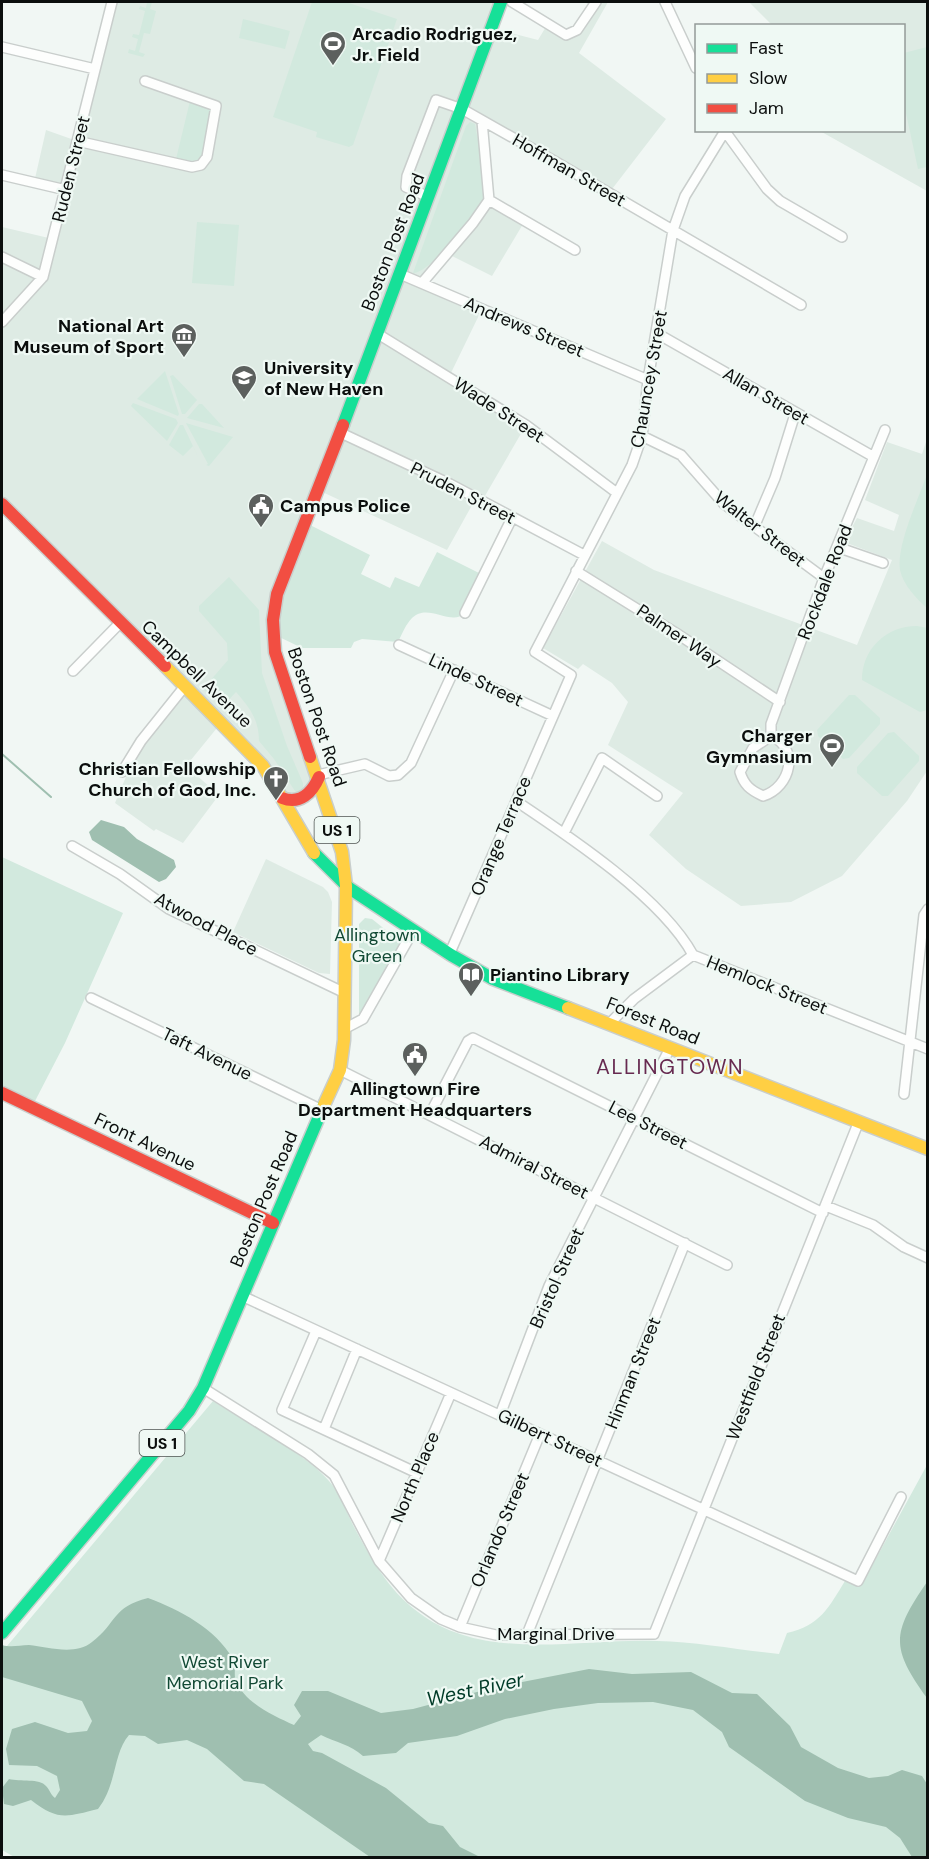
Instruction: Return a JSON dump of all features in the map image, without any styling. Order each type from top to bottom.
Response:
[{"type":"main road","name":"Boston Post Road","points":[[2,1633],[189,1410],[203,1388],[340,1070],[344,1029],[346,886],[342,852],[318,776],[280,671],[275,652],[273,620],[282,577],[378,334],[501,2]]},
{"type":"main road","name":"Campbell Avenue","points":[[2,504],[259,760],[308,845],[320,862],[346,886]]},
{"type":"main road","points":[[282,798],[292,801],[304,797],[314,788],[318,776]]},
{"type":"main road","name":"Forest Road","points":[[346,886],[448,955],[493,979],[927,1149]]},
{"type":"main road","name":"Front Avenue","points":[[2,1093],[273,1223]]},
{"type":"street","name":"Ruden Street","points":[[2,322],[43,277],[112,2]]},
{"type":"street","points":[[512,2],[566,35],[577,30],[596,2]]},
{"type":"street","points":[[665,2],[695,67]]},
{"type":"street","points":[[2,47],[96,69]]},
{"type":"street","points":[[77,141],[192,167],[201,165],[207,157],[216,106],[145,81]]},
{"type":"street","name":"Hoffman Street","points":[[429,197],[406,187],[419,142],[435,100],[462,110],[482,121],[801,306]]},
{"type":"street","points":[[422,283],[467,231],[489,200],[482,121]]},
{"type":"street","name":"Chauncey Street","points":[[553,716],[571,675],[535,652],[632,465],[642,436],[648,380],[658,334],[673,230],[685,196],[723,132]]},
{"type":"street","points":[[725,132],[767,189],[780,201],[842,237]]},
{"type":"street","points":[[2,175],[66,190]]},
{"type":"street","points":[[489,200],[575,250]]},
{"type":"street","points":[[2,256],[43,277]]},
{"type":"street","name":"Andrews Street","points":[[400,274],[648,380]]},
{"type":"street","name":"Wade Street","points":[[378,334],[525,424],[617,493]]},
{"type":"street","name":"Allan Street","points":[[658,334],[874,457]]},
{"type":"street","points":[[755,525],[775,478],[795,414]]},
{"type":"street","name":"Rockdale Road","points":[[771,736],[771,724],[824,578],[885,430]]},
{"type":"street","name":"Pruden Street","points":[[340,433],[450,484],[584,555]]},
{"type":"street","name":"Walter Street","points":[[642,436],[681,454],[724,504],[824,578]]},
{"type":"street","points":[[465,613],[512,518]]},
{"type":"street","points":[[837,547],[883,563]]},
{"type":"street","name":"Palmer Way","points":[[576,571],[652,617],[780,702]]},
{"type":"street","points":[[73,671],[120,623]]},
{"type":"street","name":"Linde Street","points":[[399,645],[553,716]]},
{"type":"street","points":[[318,776],[359,765],[370,765],[389,776],[402,773],[411,763],[454,669]]},
{"type":"street","points":[[122,772],[141,741],[185,686]]},
{"type":"street","name":"Orange Terrace","points":[[448,955],[553,716]]},
{"type":"street","points":[[771,736],[785,746],[790,761],[782,782],[771,794],[763,796],[750,790],[743,782],[740,772],[753,748],[771,736]]},
{"type":"street","points":[[564,833],[602,758],[657,796]]},
{"type":"street","name":"Hemlock Street","points":[[516,801],[564,833],[660,910],[683,937],[693,955],[911,1045],[927,1049]]},
{"type":"street","name":"Atwood Place","points":[[72,846],[120,874],[169,909],[345,993]]},
{"type":"street","points":[[904,1094],[924,960],[924,915],[927,909]]},
{"type":"street","points":[[344,1029],[363,1019],[413,931]]},
{"type":"street","points":[[609,1023],[634,999],[693,955]]},
{"type":"street","name":"Taft Avenue","points":[[91,998],[322,1110]]},
{"type":"street","name":"Lee Street","points":[[430,1114],[468,1041],[472,1038],[824,1210],[873,1225],[909,1250],[927,1258]]},
{"type":"street","name":"Bristol Street","points":[[500,1415],[549,1286],[670,1048]]},
{"type":"street","name":"Admiral Street","points":[[340,1070],[727,1265]]},
{"type":"street","name":"Westfield Street","points":[[654,1634],[790,1288],[859,1121]]},
{"type":"street","name":"Hinman Street","points":[[526,1637],[685,1243]]},
{"type":"street","name":"Gilbert Street","points":[[242,1296],[858,1581],[902,1497]]},
{"type":"street","points":[[316,1331],[282,1410],[417,1473]]},
{"type":"street","points":[[324,1429],[357,1349]]},
{"type":"street","name":"Marginal Drive","points":[[203,1388],[308,1454],[328,1470],[341,1487],[380,1561],[411,1598],[427,1611],[460,1627],[496,1635],[526,1637],[654,1634]]},
{"type":"street","name":"North Place","points":[[380,1561],[451,1393]]},
{"type":"street","name":"Orlando Street","points":[[460,1627],[540,1434]]},
{"type":"shaded area","name":"University of New Haven","points":[[112,2],[501,2],[491,28],[538,40],[547,25],[566,35],[592,6],[584,2],[608,2],[579,53],[666,119],[609,193],[483,122],[489,200],[526,219],[492,276],[448,254],[423,283],[482,309],[449,377],[526,425],[482,501],[476,498],[447,550],[318,490],[273,634],[319,777],[292,801],[221,723],[186,766],[219,795],[183,843],[156,829],[154,831],[115,803],[141,741],[185,686],[2,504],[2,227],[53,239],[66,191],[34,183],[46,130],[77,141]]},
{"type":"shaded area","points":[[749,2],[927,2],[927,191],[822,132],[905,132],[905,24],[771,24]]},
{"type":"shaded area","points":[[927,439],[927,771],[907,801],[842,876],[791,902],[741,906],[686,869],[649,835],[683,793],[608,745],[628,702],[612,683],[583,664],[578,669],[543,648],[602,541],[654,570],[857,645],[892,560],[844,542],[857,518],[894,531],[899,515],[865,500],[887,442],[922,454]]},
{"type":"shaded area","points":[[101,820],[124,827],[137,839],[174,860],[176,867],[166,879],[159,882],[92,840],[89,832]]},
{"type":"shaded area","points":[[266,859],[323,887],[328,892],[332,902],[330,974],[319,973],[233,932]]},
{"type":"shaded area","points":[[927,1582],[927,1698],[906,1666],[900,1640],[907,1614]]},
{"type":"shaded area","points":[[148,1598],[184,1614],[207,1629],[233,1659],[236,1681],[246,1696],[261,1708],[294,1725],[301,1716],[294,1705],[302,1691],[328,1691],[381,1713],[413,1709],[492,1688],[589,1669],[632,1674],[691,1672],[732,1693],[757,1694],[790,1726],[801,1747],[838,1768],[869,1778],[888,1776],[902,1770],[922,1776],[927,1784],[927,1857],[912,1857],[900,1838],[886,1827],[848,1818],[805,1801],[729,1747],[722,1732],[693,1710],[653,1702],[598,1703],[554,1709],[505,1719],[457,1736],[408,1743],[396,1753],[363,1756],[348,1746],[321,1735],[308,1744],[313,1751],[322,1753],[386,1788],[429,1823],[443,1826],[460,1847],[480,1857],[370,1857],[264,1784],[244,1781],[207,1749],[187,1740],[158,1744],[145,1736],[129,1735],[120,1751],[109,1790],[98,1809],[63,1815],[48,1811],[31,1800],[13,1806],[4,1804],[2,1788],[9,1779],[35,1781],[43,1784],[55,1798],[60,1790],[57,1776],[37,1766],[9,1765],[6,1749],[12,1729],[35,1722],[68,1733],[87,1731],[92,1721],[82,1701],[2,1677],[2,1645],[29,1645],[61,1650],[78,1649],[100,1635],[121,1611]]},
{"type":"green space","points":[[147,2],[152,2],[150,9],[156,11],[150,34],[144,33],[139,52],[145,54],[143,57],[128,53],[129,49],[135,51],[138,39],[132,37],[133,34],[139,35],[145,11],[139,9],[140,6],[146,8]]},
{"type":"green space","name":"Arcadio Rodriguez, Jr. Field","points":[[312,2],[346,2],[397,19],[353,145],[349,147],[316,137],[317,132],[273,117]]},
{"type":"green space","points":[[243,19],[290,31],[285,49],[239,38]]},
{"type":"green space","points":[[927,47],[927,167],[918,169],[905,109],[905,53]]},
{"type":"green space","points":[[190,101],[213,108],[204,151],[198,162],[193,164],[176,159]]},
{"type":"green space","points":[[470,122],[475,124],[482,161],[485,179],[484,197],[453,242],[430,264],[413,273],[466,126]]},
{"type":"green space","points":[[197,222],[239,225],[234,286],[192,283]]},
{"type":"green space","points":[[165,371],[179,414],[178,416],[137,399]]},
{"type":"green space","points":[[173,375],[197,400],[185,414],[182,414],[170,376]]},
{"type":"green space","points":[[133,403],[176,419],[178,423],[167,441],[131,406]]},
{"type":"green space","points":[[199,404],[202,404],[224,428],[187,418]]},
{"type":"green space","points":[[186,423],[233,437],[209,466],[206,465],[208,464]]},
{"type":"green space","points":[[180,425],[183,425],[193,446],[183,456],[169,445]]},
{"type":"green space","points":[[927,474],[927,608],[904,581],[900,570],[900,560],[909,522]]},
{"type":"green space","points":[[304,522],[370,555],[361,574],[390,588],[395,577],[419,587],[437,552],[483,575],[465,613],[459,617],[446,617],[425,612],[418,614],[408,623],[398,642],[362,639],[354,642],[351,648],[302,648],[273,634],[273,620]]},
{"type":"green space","points":[[229,577],[259,610],[262,673],[287,746],[303,783],[303,791],[297,794],[259,741],[253,715],[246,703],[236,692],[223,706],[203,689],[228,660],[227,643],[199,611],[199,606]]},
{"type":"green space","points":[[917,626],[928,628],[927,710],[920,712],[862,680],[866,658],[878,641],[895,630]]},
{"type":"green space","points":[[849,695],[855,695],[880,718],[880,724],[849,758],[843,759],[818,736],[817,730]]},
{"type":"green space","points":[[894,732],[919,756],[919,761],[888,796],[882,796],[857,773],[857,767],[888,733]]},
{"type":"green space","points":[[2,857],[123,913],[65,1043],[34,1103],[2,1087]]},
{"type":"green space","name":"Allingtown Green","points":[[365,918],[372,919],[402,943],[391,958],[362,1016],[359,1014],[359,924]]},
{"type":"green space","name":"West River Memorial Park","points":[[213,1401],[290,1449],[329,1481],[340,1497],[373,1561],[407,1603],[444,1628],[472,1638],[502,1643],[533,1645],[657,1641],[703,1644],[779,1654],[787,1633],[808,1626],[816,1620],[828,1607],[845,1581],[861,1586],[927,1465],[927,1857],[16,1858],[2,1850],[2,1652]]},
{"type":"waterway","points":[[2,754],[51,797]]},
{"type":"traffic: fast","points":[[343,425],[501,2]]},
{"type":"traffic: fast","points":[[314,853],[349,888],[451,955],[493,979],[568,1008]]},
{"type":"traffic: fast","points":[[2,1633],[189,1411],[203,1388],[324,1105]]},
{"type":"traffic: slow","points":[[165,666],[263,766],[314,853]]},
{"type":"traffic: slow","points":[[310,757],[342,852],[346,886],[344,1040],[340,1070],[324,1105]]},
{"type":"traffic: slow","points":[[568,1008],[928,1149]]},
{"type":"traffic: jam","points":[[310,757],[275,652],[273,620],[277,594],[343,425]]},
{"type":"traffic: jam","points":[[2,504],[165,666]]},
{"type":"traffic: jam","points":[[282,798],[300,799],[309,793],[319,777]]},
{"type":"traffic: jam","points":[[2,1093],[273,1223]]},
{"type":"place","name":"Arcadio Rodriguez, Jr. Field","points":[[333,67]]},
{"type":"place","name":"National Art Museum of Sport","points":[[184,359]]},
{"type":"place","name":"University of New Haven","points":[[244,401]]},
{"type":"place","name":"Campus Police","points":[[261,529]]},
{"type":"place","name":"Charger Gymnasium","points":[[832,769]]},
{"type":"place","name":"Christian Fellowship Church of God, Inc.","points":[[276,802]]},
{"type":"place","name":"Piantino Library","points":[[471,998]]},
{"type":"place","name":"Allingtown Fire Department Headquarters","points":[[415,1078]]},
{"type":"district","name":"ALLINGTOWN","points":[[670,1067]]},
{"type":"water label","name":"West River","points":[[475,1689]]}]
